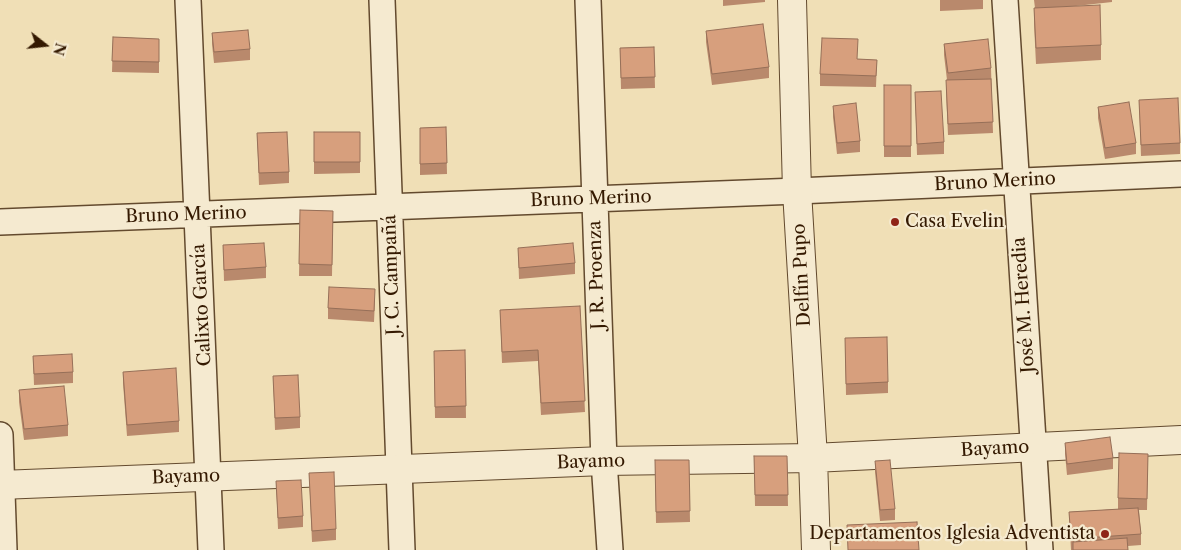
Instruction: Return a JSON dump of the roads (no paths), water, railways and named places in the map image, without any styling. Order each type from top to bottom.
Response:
[{"type":"street","name":"Calixto García","points":[[188,0],[212,550]]},
{"type":"street","name":"J. C. Campañá","points":[[382,0],[402,550]]},
{"type":"street","name":"J. R. Proenza","points":[[588,0],[604,461],[610,550]]},
{"type":"street","name":"Delfín Pupo","points":[[792,0],[797,192],[816,550]]},
{"type":"street","name":"José M. Heredia","points":[[1005,0],[1040,550]]},
{"type":"street","name":"Bruno Merino","points":[[0,222],[797,192],[1181,174]]},
{"type":"street","points":[[0,435],[4,550]]},
{"type":"street","name":"Bayamo","points":[[1,485],[604,461],[812,458],[1181,440]]},
{"type":"place","name":"Casa Evelin","points":[[895,222]]},
{"type":"place","name":"Departamentos Iglesia Adventista","points":[[1105,534]]}]
